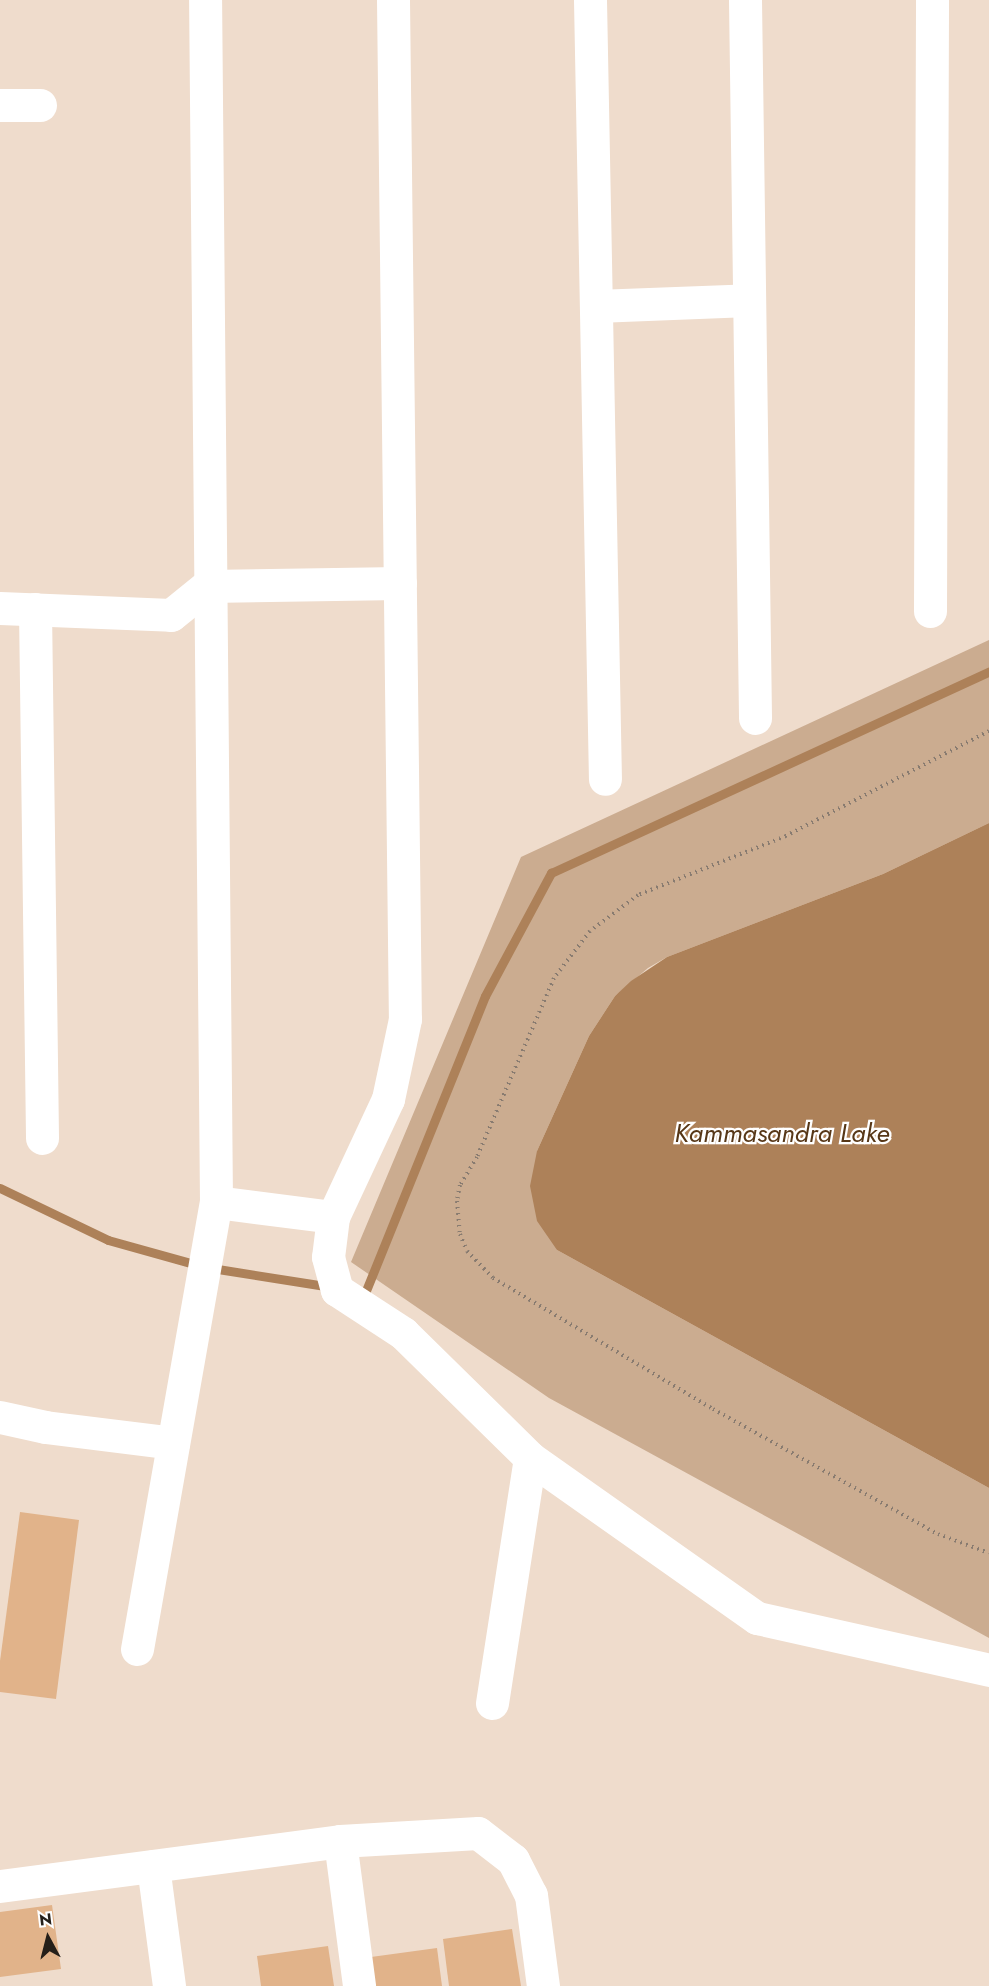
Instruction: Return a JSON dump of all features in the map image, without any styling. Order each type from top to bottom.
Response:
[{"type":"street","points":[[137,1649],[216,1202],[205,0]]},
{"type":"street","points":[[393,0],[405,1018],[388,1099],[333,1217],[327,1257],[337,1290],[403,1333],[530,1458],[757,1618],[989,1670]]},
{"type":"street","points":[[590,0],[605,779]]},
{"type":"street","points":[[745,0],[755,718]]},
{"type":"street","points":[[930,611],[932,0]]},
{"type":"street","points":[[0,105],[40,105]]},
{"type":"street","points":[[596,306],[749,300]]},
{"type":"street","points":[[0,608],[171,615],[210,586],[400,583]]},
{"type":"street","points":[[35,609],[42,1138]]},
{"type":"street","points":[[216,1202],[333,1217]]},
{"type":"street","points":[[0,1417],[45,1427],[174,1443]]},
{"type":"street","points":[[492,1703],[530,1458]]},
{"type":"street","points":[[0,1886],[340,1841],[478,1833],[513,1860],[531,1895],[543,1986]]},
{"type":"street","points":[[340,1841],[359,1986]]},
{"type":"street","points":[[153,1866],[169,1986]]},
{"type":"path","points":[[989,731],[786,837],[638,895],[590,931],[554,978],[477,1156],[460,1185],[457,1218],[467,1251],[493,1278],[754,1432],[938,1534],[989,1553]]},
{"type":"shaded area","points":[[989,640],[989,823],[883,874],[667,957],[648,968],[615,996],[589,1036],[537,1151],[557,1250],[989,1488],[989,1638],[549,1398],[351,1262],[521,857]]},
{"type":"water","name":"Kammasandra Lake","points":[[989,823],[989,1488],[557,1250],[537,1221],[530,1186],[537,1151],[589,1036],[615,996],[631,981],[667,957],[883,874]]},
{"type":"building","points":[[20,1512],[79,1520],[56,1699],[0,1692],[0,1661]]},
{"type":"building","points":[[52,1905],[61,1969],[0,1977],[0,1912]]},
{"type":"building","points":[[512,1929],[521,1986],[449,1986],[443,1939]]},
{"type":"building","points":[[328,1946],[334,1986],[261,1986],[257,1956]]},
{"type":"building","points":[[437,1948],[442,1986],[375,1986],[371,1957]]},
{"type":"waterway","points":[[357,1292],[365,1293],[485,996],[551,873],[989,672]]},
{"type":"waterway","points":[[0,1188],[108,1240],[205,1267],[331,1287]]}]
